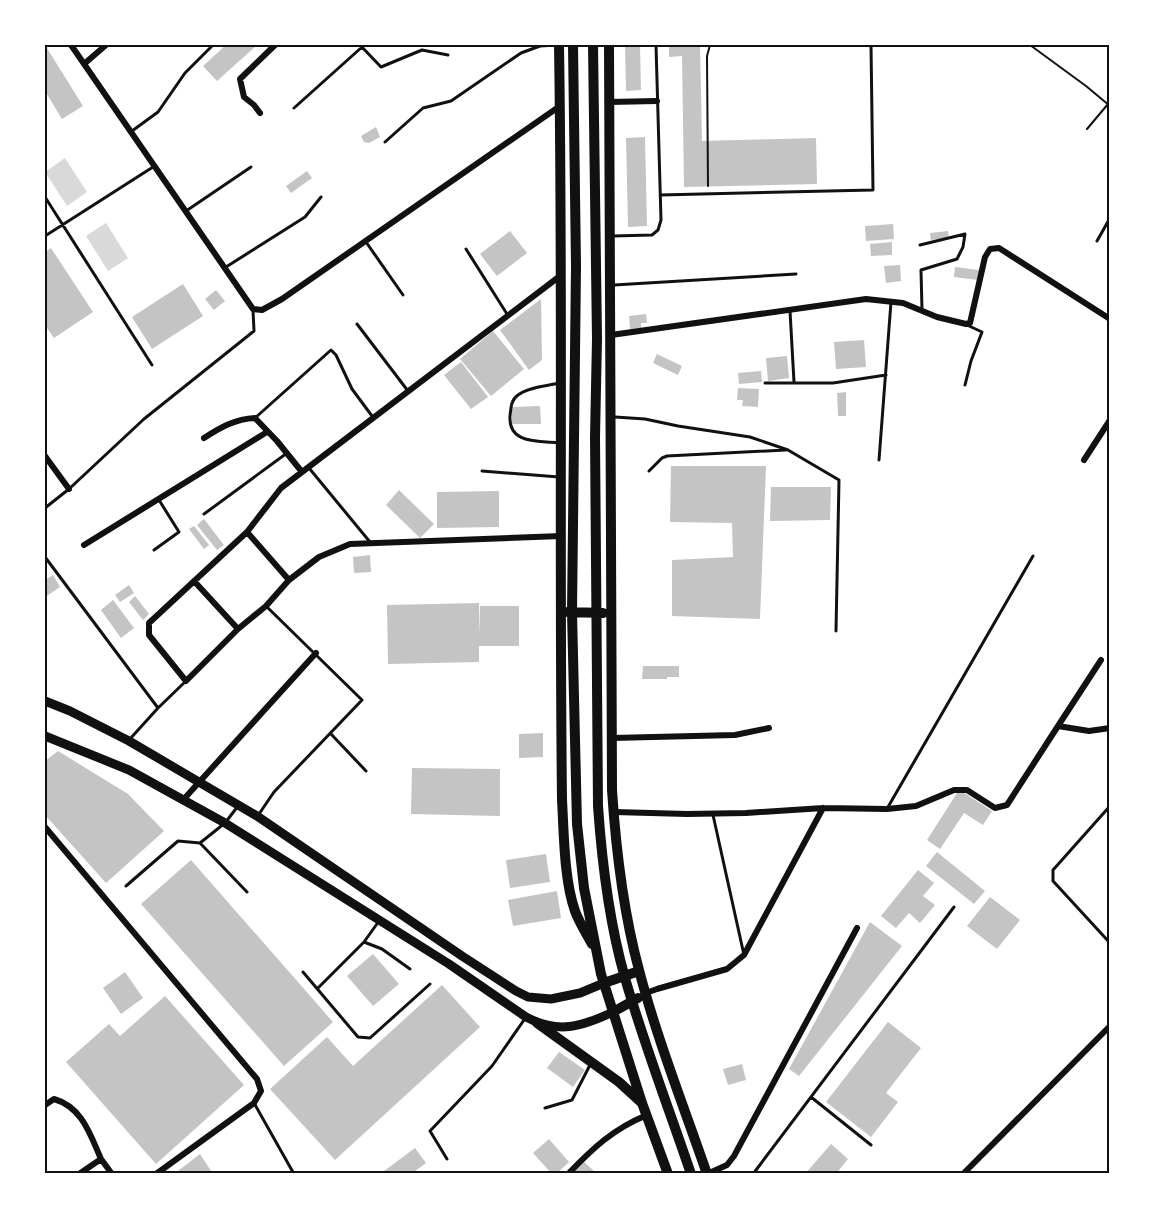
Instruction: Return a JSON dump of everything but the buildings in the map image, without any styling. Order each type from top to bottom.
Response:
[{"type":"main road","points":[[559,45],[562,275],[561,536],[578,834],[584,888],[604,983],[642,1103],[668,1174]]},
{"type":"main road","points":[[567,612],[573,536],[576,266],[573,45]]},
{"type":"main road","points":[[593,45],[596,236],[596,613],[599,818],[604,879],[624,976],[692,1174]]},
{"type":"main road","points":[[609,45],[612,738],[616,852],[623,900],[639,971],[707,1174]]},
{"type":"main road","points":[[560,106],[573,103],[609,102]]},
{"type":"main road","points":[[596,236],[609,236]]},
{"type":"main road","points":[[562,275],[576,266]]},
{"type":"main road","points":[[561,536],[573,536]]},
{"type":"main road","points":[[567,612],[612,613]]},
{"type":"main road","points":[[45,701],[129,741],[257,816],[462,956],[528,997],[551,999],[580,993],[639,971]]},
{"type":"main road","points":[[45,736],[129,770],[225,823],[449,964],[537,1023],[619,1082],[642,1103]]},
{"type":"main road","points":[[537,1023],[565,1028],[590,1022],[646,993]]},
{"type":"street","points":[[71,45],[253,309],[262,310],[282,299],[560,106]]},
{"type":"street","points":[[84,64],[106,45]]},
{"type":"street","points":[[260,113],[244,97],[240,79],[275,45]]},
{"type":"street","points":[[609,102],[657,102]]},
{"type":"street","points":[[611,335],[844,300],[866,299],[891,300],[966,324],[970,323],[985,257],[990,249],[999,248],[1110,319]]},
{"type":"street","points":[[561,536],[351,544],[319,556],[289,580],[266,606],[238,629],[186,681],[149,635],[149,623],[248,532],[280,488],[562,275]]},
{"type":"street","points":[[204,438],[223,426],[243,419],[255,418],[302,472]]},
{"type":"street","points":[[1084,460],[1110,420]]},
{"type":"street","points":[[84,545],[267,432]]},
{"type":"street","points":[[45,456],[69,489]]},
{"type":"street","points":[[248,532],[289,580]]},
{"type":"street","points":[[194,581],[238,629]]},
{"type":"street","points":[[183,800],[316,653]]},
{"type":"street","points":[[614,812],[713,813],[823,808],[887,809],[916,806],[954,790],[967,790],[995,808],[1007,805],[1101,660]]},
{"type":"street","points":[[1058,726],[1089,731],[1110,728]]},
{"type":"street","points":[[612,738],[735,735],[769,728]]},
{"type":"street","points":[[646,993],[727,969],[744,955],[823,808]]},
{"type":"street","points":[[45,827],[257,1079],[261,1091],[254,1103],[156,1174]]},
{"type":"street","points":[[707,1174],[727,1165],[734,1156],[857,928]]},
{"type":"street","points":[[963,1174],[1110,1026]]},
{"type":"street","points":[[45,1105],[54,1099],[66,1102],[82,1118],[101,1159],[112,1174]]},
{"type":"street","points":[[567,1174],[597,1144],[614,1131],[647,1115]]},
{"type":"street","points":[[79,1174],[101,1159]]},
{"type":"lane","points":[[130,132],[158,111],[185,73],[213,45]]},
{"type":"lane","points":[[385,142],[423,108],[451,101],[521,53],[540,46],[559,45]]},
{"type":"lane","points":[[609,236],[652,235],[658,230],[661,220],[656,45]]},
{"type":"lane","points":[[660,195],[873,190],[871,45]]},
{"type":"lane","points":[[294,108],[361,46],[381,67],[422,50],[448,55]]},
{"type":"lane","points":[[45,236],[153,167]]},
{"type":"lane","points":[[185,212],[251,167]]},
{"type":"lane","points":[[45,197],[152,365]]},
{"type":"lane","points":[[224,268],[305,217],[321,197]]},
{"type":"lane","points":[[1097,241],[1110,218]]},
{"type":"lane","points":[[920,245],[965,234],[963,247],[957,258],[921,270],[922,310]]},
{"type":"lane","points":[[365,241],[403,295]]},
{"type":"lane","points":[[466,249],[508,316]]},
{"type":"lane","points":[[609,285],[796,274]]},
{"type":"lane","points":[[879,460],[891,300]]},
{"type":"lane","points":[[45,508],[69,489],[144,419],[254,331],[253,309]]},
{"type":"lane","points":[[790,309],[794,383]]},
{"type":"lane","points":[[357,324],[408,391]]},
{"type":"lane","points":[[965,385],[970,361],[982,332],[966,324]]},
{"type":"lane","points":[[255,418],[331,350],[336,355],[352,389],[373,417]]},
{"type":"lane","points":[[765,383],[833,383],[886,375]]},
{"type":"lane","points":[[560,444],[528,440],[517,436],[509,425],[511,403],[519,394],[562,382]]},
{"type":"lane","points":[[610,417],[645,419],[750,437],[788,450],[838,480],[836,631]]},
{"type":"lane","points":[[649,471],[667,456],[788,450]]},
{"type":"lane","points":[[204,514],[287,453]]},
{"type":"lane","points":[[308,467],[370,543]]},
{"type":"lane","points":[[482,471],[561,478]]},
{"type":"lane","points":[[154,550],[179,532],[158,499]]},
{"type":"lane","points":[[887,809],[1033,556]]},
{"type":"lane","points":[[45,557],[158,708]]},
{"type":"lane","points":[[257,816],[274,792],[332,734],[362,700],[266,606]]},
{"type":"lane","points":[[129,741],[186,681]]},
{"type":"lane","points":[[332,734],[366,771]]},
{"type":"lane","points":[[200,843],[225,823],[239,805]]},
{"type":"lane","points":[[1110,806],[1053,870],[1052,876],[1053,881],[1110,943]]},
{"type":"lane","points":[[713,813],[744,955]]},
{"type":"lane","points":[[126,886],[178,841],[200,843],[247,892]]},
{"type":"lane","points":[[753,1174],[954,908]]},
{"type":"lane","points":[[318,988],[364,942],[380,921]]},
{"type":"lane","points":[[364,942],[382,949],[410,969]]},
{"type":"lane","points":[[303,972],[358,1036],[370,1038],[429,984]]},
{"type":"lane","points":[[447,1159],[430,1131],[492,1066],[526,1017]]},
{"type":"lane","points":[[545,1108],[572,1100],[592,1062]]},
{"type":"lane","points":[[811,1097],[871,1145]]},
{"type":"lane","points":[[254,1103],[294,1174]]},
{"type":"path","points":[[708,194],[707,56],[710,45]]},
{"type":"path","points":[[1030,45],[1109,105],[1087,129]]},
{"type":"shaded area","points":[[65,158],[87,192],[67,206],[45,172]]},
{"type":"shaded area","points":[[106,223],[128,258],[108,271],[86,236]]}]
